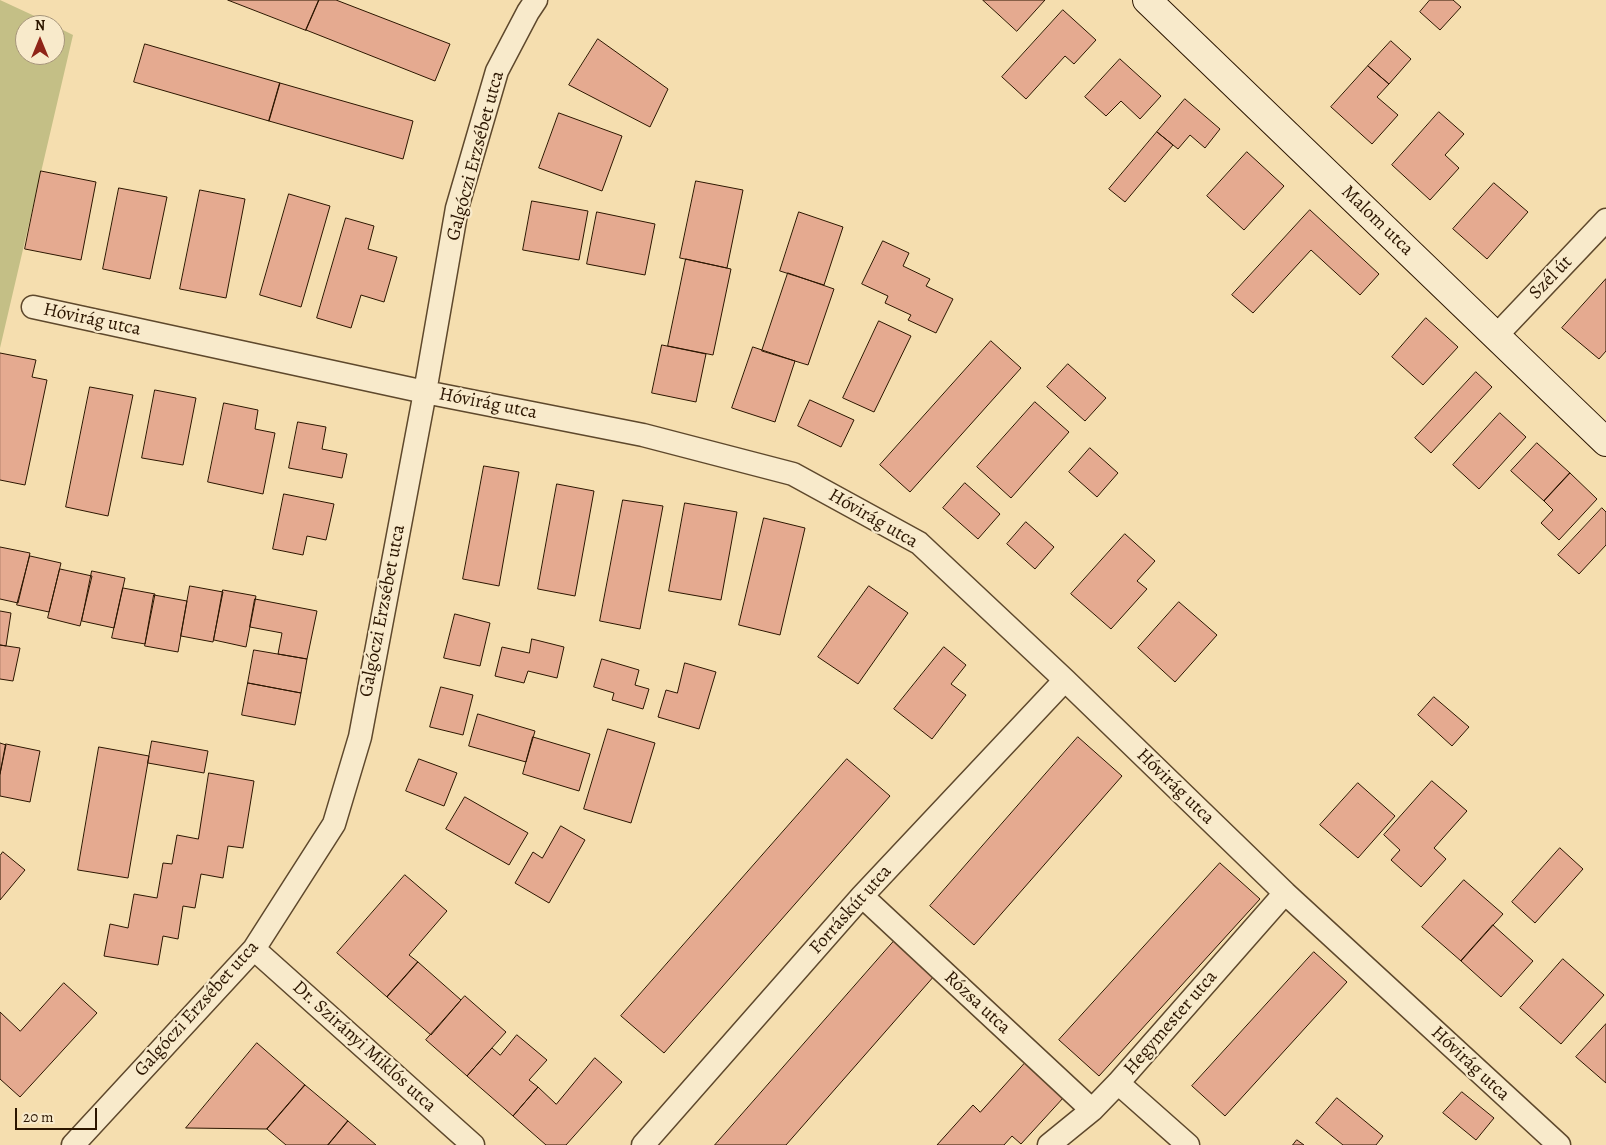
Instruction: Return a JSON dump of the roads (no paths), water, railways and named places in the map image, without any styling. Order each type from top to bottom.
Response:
[{"type":"main road","name":"Malom utca","points":[[1147,0],[1606,442]]},
{"type":"street","name":"Galgóczi Erzsébet utca","points":[[73,1145],[254,949],[334,824],[360,737],[458,208],[497,71],[536,0]]},
{"type":"street","name":"Szél út","points":[[1496,336],[1606,220]]},
{"type":"street","name":"Hóvirág utca","points":[[33,307],[425,392],[643,435],[793,474],[919,543],[1065,680],[1285,893],[1559,1145]]},
{"type":"street","name":"Forráskút utca","points":[[643,1145],[862,896],[1065,680]]},
{"type":"street","name":"Hegymester utca","points":[[1049,1145],[1092,1110],[1118,1083],[1285,893]]},
{"type":"street","name":"Rózsa utca","points":[[862,896],[1092,1110]]},
{"type":"street","name":"Dr. Szirányi Miklós utca","points":[[254,949],[473,1145]]},
{"type":"street","points":[[1118,1083],[1188,1145]]}]
